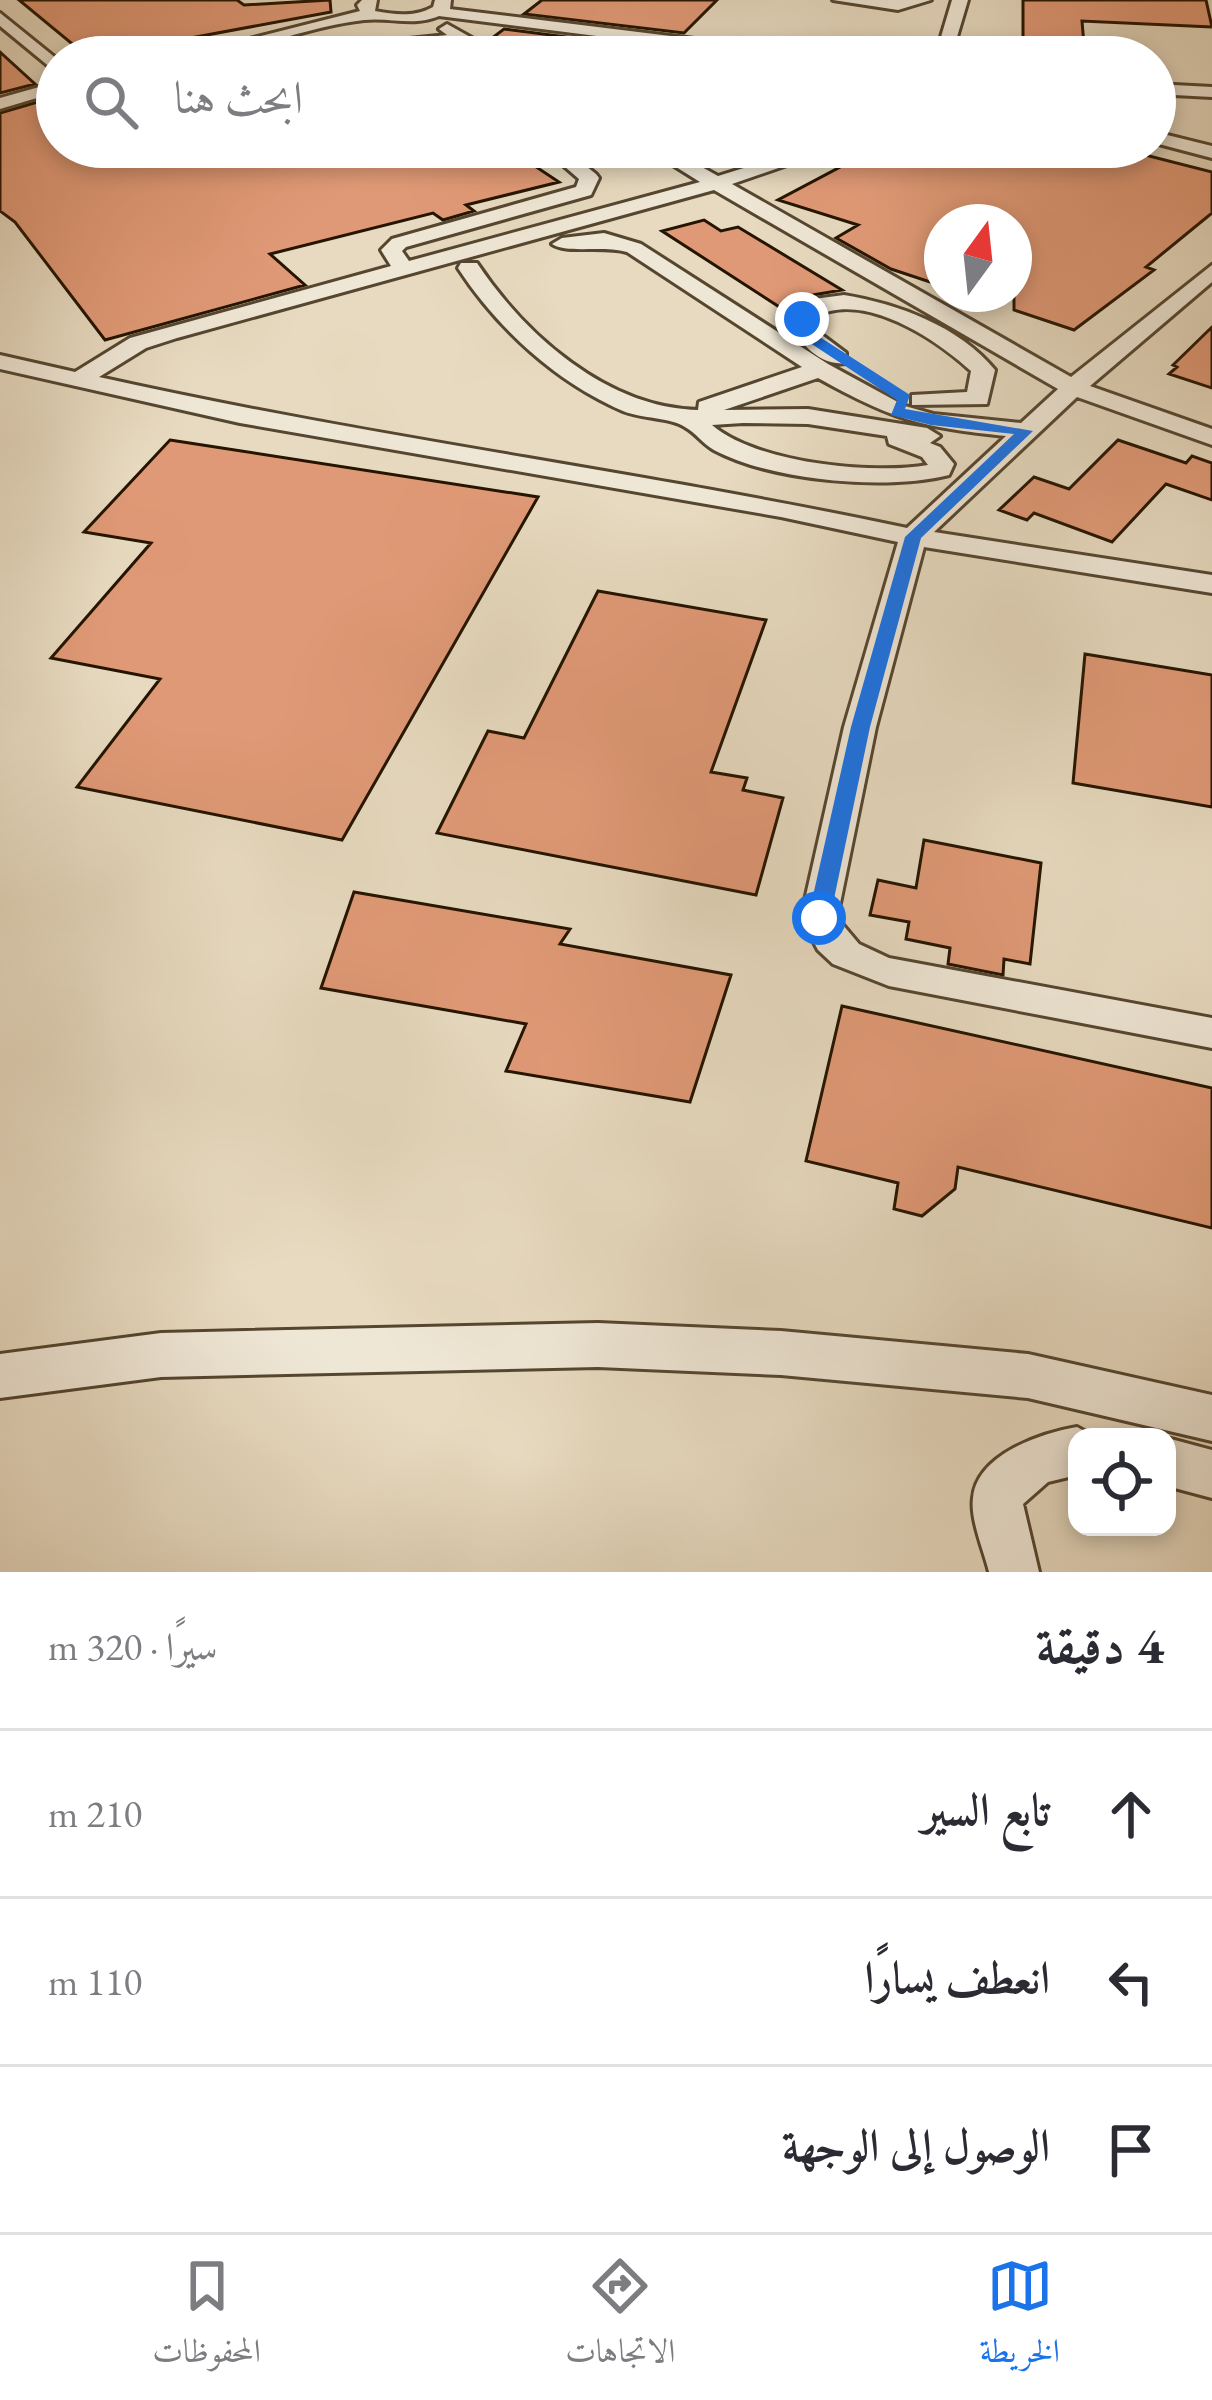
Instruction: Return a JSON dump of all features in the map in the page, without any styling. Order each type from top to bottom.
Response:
[{"type":"street","points":[[841,0],[907,5],[923,0]]},
{"type":"street","points":[[949,36],[960,0]]},
{"type":"street","points":[[258,36],[368,4],[637,36]]},
{"type":"street","points":[[435,10],[463,36]]},
{"type":"street","points":[[0,18],[36,50]]},
{"type":"street","points":[[1176,89],[1212,92]]},
{"type":"street","points":[[0,104],[36,93]]},
{"type":"street","points":[[1176,143],[1212,152]]},
{"type":"street","points":[[404,270],[391,250],[399,243],[584,191],[589,178],[577,168]]},
{"type":"street","points":[[690,168],[1073,388],[1212,437]]},
{"type":"street","points":[[462,262],[764,168]]},
{"type":"street","points":[[77,381],[138,343],[404,270],[583,239],[622,242],[820,369],[931,421],[1026,431]]},
{"type":"street","points":[[462,262],[493,305],[572,370],[629,405],[684,417],[794,416],[947,440],[1003,455]]},
{"type":"street","points":[[1210,277],[1073,388],[914,537],[824,881],[819,918],[826,936],[844,958],[889,972],[1212,1033]]},
{"type":"street","points":[[829,302],[868,304],[934,336],[983,370],[982,396],[973,401],[901,405],[806,334],[804,314],[829,302]]},
{"type":"street","points":[[0,362],[240,416],[781,509],[914,537],[1212,584]]},
{"type":"street","points":[[684,417],[820,369]]},
{"type":"street","points":[[684,417],[717,441],[747,454],[907,478],[940,470],[931,452],[864,428]]},
{"type":"street","points":[[0,1376],[161,1355],[598,1345],[781,1353],[1028,1376],[1212,1418]]},
{"type":"street","points":[[1014,1572],[997,1498],[1018,1472],[1068,1452]]},
{"type":"street","points":[[1176,1464],[1212,1474]]},
{"type":"building","points":[[19,0],[237,0],[244,5],[330,0],[331,12],[201,36],[63,36]]},
{"type":"building","points":[[542,0],[717,0],[684,33],[524,14]]},
{"type":"building","points":[[1023,0],[1206,0],[1212,27],[1082,21],[1083,36],[1023,36]]},
{"type":"building","points":[[504,29],[559,36],[495,36]]},
{"type":"building","points":[[0,52],[35,84],[0,93]]},
{"type":"building","points":[[36,102],[36,168],[538,168],[559,182],[466,205],[474,211],[443,220],[433,213],[270,254],[305,285],[105,340],[15,222],[0,211],[0,113]]},
{"type":"building","points":[[1176,163],[1212,172],[1212,213],[1146,267],[1154,270],[1074,330],[1020,312],[1032,312],[1032,204],[924,204],[924,280],[891,269],[836,238],[858,225],[778,200],[838,168],[1176,168]]},
{"type":"building","points":[[704,220],[721,231],[738,227],[842,290],[781,308],[662,231]]},
{"type":"building","points":[[1212,327],[1212,388],[1169,374],[1177,367],[1173,365]]},
{"type":"building","points":[[170,440],[538,497],[342,840],[77,787],[160,679],[51,658],[151,543],[84,532]]},
{"type":"building","points":[[1118,440],[1186,463],[1192,456],[1212,463],[1212,500],[1166,484],[1112,542],[1034,513],[1027,520],[999,510],[1034,477],[1069,489]]},
{"type":"building","points":[[598,591],[766,620],[711,772],[747,778],[743,790],[783,798],[756,895],[437,833],[488,731],[524,738]]},
{"type":"building","points":[[1085,654],[1212,675],[1212,807],[1073,783]]},
{"type":"building","points":[[924,840],[1041,863],[1030,964],[1004,959],[1003,975],[948,964],[950,948],[906,939],[909,922],[870,915],[878,880],[916,888]]},
{"type":"building","points":[[354,892],[570,929],[560,944],[731,975],[690,1102],[506,1071],[526,1024],[321,988]]},
{"type":"building","points":[[842,1006],[1212,1088],[1212,1228],[958,1167],[955,1189],[922,1216],[894,1209],[898,1183],[806,1161]]},
{"type":"route","points":[[802,319],[806,334],[905,398],[896,412],[931,421],[1026,431],[914,537],[860,727],[819,918]]}]
